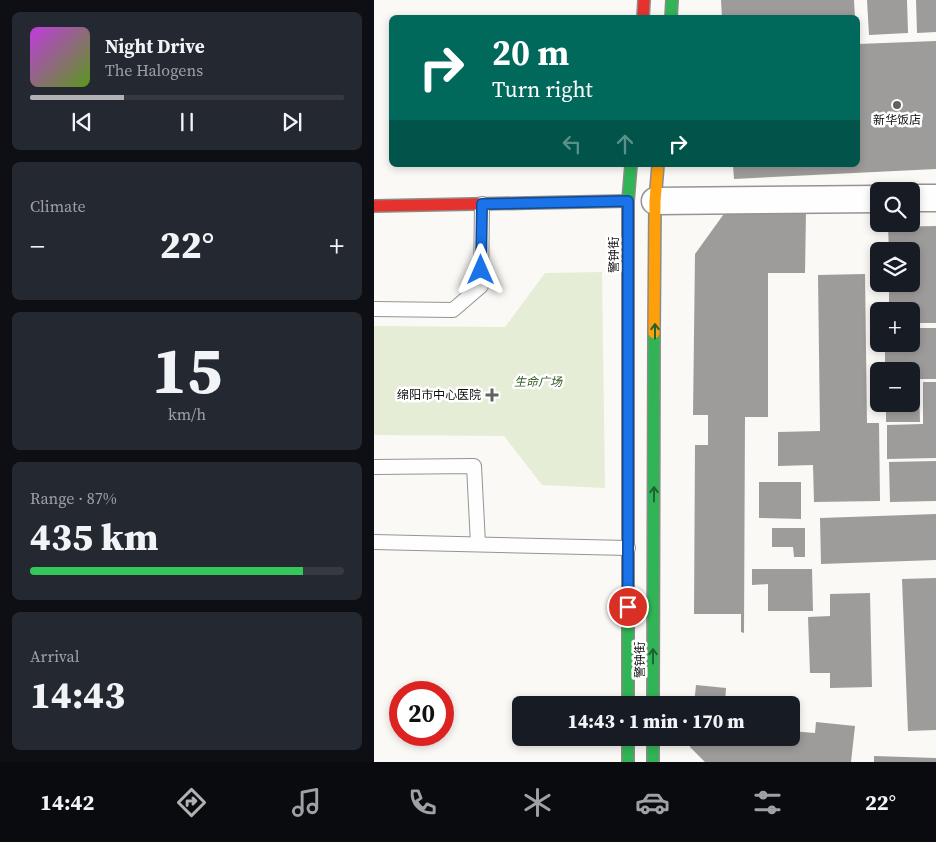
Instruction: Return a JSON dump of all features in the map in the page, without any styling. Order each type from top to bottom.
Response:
[{"type":"main road","points":[[643,15],[644,0]]},
{"type":"main road","points":[[671,15],[672,0]]},
{"type":"main road","name":"警钟街","points":[[628,696],[628,201],[631,167]]},
{"type":"main road","name":"警钟街","points":[[653,696],[655,201],[658,167]]},
{"type":"main road","points":[[374,206],[628,201]]},
{"type":"main road","points":[[628,746],[628,762]]},
{"type":"main road","points":[[653,746],[653,762]]},
{"type":"street","points":[[920,198],[936,198]]},
{"type":"street","points":[[655,201],[870,199]]},
{"type":"lane","points":[[374,309],[453,310],[481,286],[482,204]]},
{"type":"lane","points":[[374,467],[474,466],[478,544]]},
{"type":"lane","points":[[374,542],[628,548]]},
{"type":"green space","name":"生命广场","points":[[602,272],[605,488],[542,485],[504,436],[374,435],[374,326],[505,327],[545,273]]},
{"type":"building","points":[[721,0],[854,0],[855,15],[722,15]]},
{"type":"building","points":[[867,0],[907,0],[908,33],[869,35]]},
{"type":"building","points":[[916,0],[937,0],[937,32],[917,33]]},
{"type":"building","name":"新华饭店","points":[[937,41],[937,169],[734,179],[733,167],[860,167],[860,44]]},
{"type":"building","points":[[726,211],[806,211],[805,273],[768,273],[768,417],[745,417],[744,633],[741,632],[741,614],[694,614],[695,445],[708,445],[708,415],[693,415],[695,254]]},
{"type":"building","points":[[920,226],[937,226],[937,323],[920,323],[920,302],[889,302],[889,292],[920,292],[920,242],[889,242],[888,232],[920,232]]},
{"type":"building","points":[[865,274],[867,423],[879,423],[880,501],[814,502],[813,465],[778,466],[778,432],[820,431],[818,275]]},
{"type":"building","points":[[920,328],[937,328],[937,379],[920,379],[920,362],[885,362],[885,352],[920,352]]},
{"type":"building","points":[[923,382],[937,382],[937,458],[887,459],[887,425],[923,424]]},
{"type":"building","points":[[886,412],[920,412],[920,422],[886,422]]},
{"type":"building","points":[[937,461],[937,501],[890,502],[889,462]]},
{"type":"building","points":[[759,482],[801,482],[801,519],[759,518]]},
{"type":"building","points":[[937,514],[937,560],[821,564],[820,518]]},
{"type":"building","points":[[772,528],[805,528],[805,557],[794,557],[793,547],[772,547]]},
{"type":"building","points":[[752,569],[812,569],[813,611],[768,611],[768,584],[752,585]]},
{"type":"building","points":[[937,578],[937,730],[908,731],[902,579]]},
{"type":"building","points":[[870,593],[872,687],[830,688],[830,673],[810,673],[808,617],[830,616],[830,594]]},
{"type":"building","points":[[696,685],[726,688],[726,696],[695,696]]},
{"type":"building","points":[[816,722],[855,726],[851,762],[705,762],[690,747],[800,746],[800,732],[815,733]]},
{"type":"building","points":[[874,756],[937,758],[937,762],[874,762]]},
{"type":"traffic: fast","points":[[671,15],[672,0]]},
{"type":"traffic: fast","points":[[628,696],[628,201],[631,167]]},
{"type":"traffic: fast","points":[[528,203],[628,201]]},
{"type":"traffic: fast","points":[[653,696],[654,333]]},
{"type":"traffic: fast","points":[[628,746],[628,762]]},
{"type":"traffic: fast","points":[[653,746],[653,762]]},
{"type":"traffic: slow","points":[[654,333],[655,201],[658,167]]},
{"type":"traffic: jam","points":[[643,15],[644,0]]},
{"type":"traffic: jam","points":[[374,206],[528,203]]},
{"type":"place","name":"新华饭店","points":[[897,105]]},
{"type":"place","name":"绵阳市中心医院","points":[[492,395]]},
{"type":"route","points":[[481,270],[482,204],[628,201],[628,607]]}]
